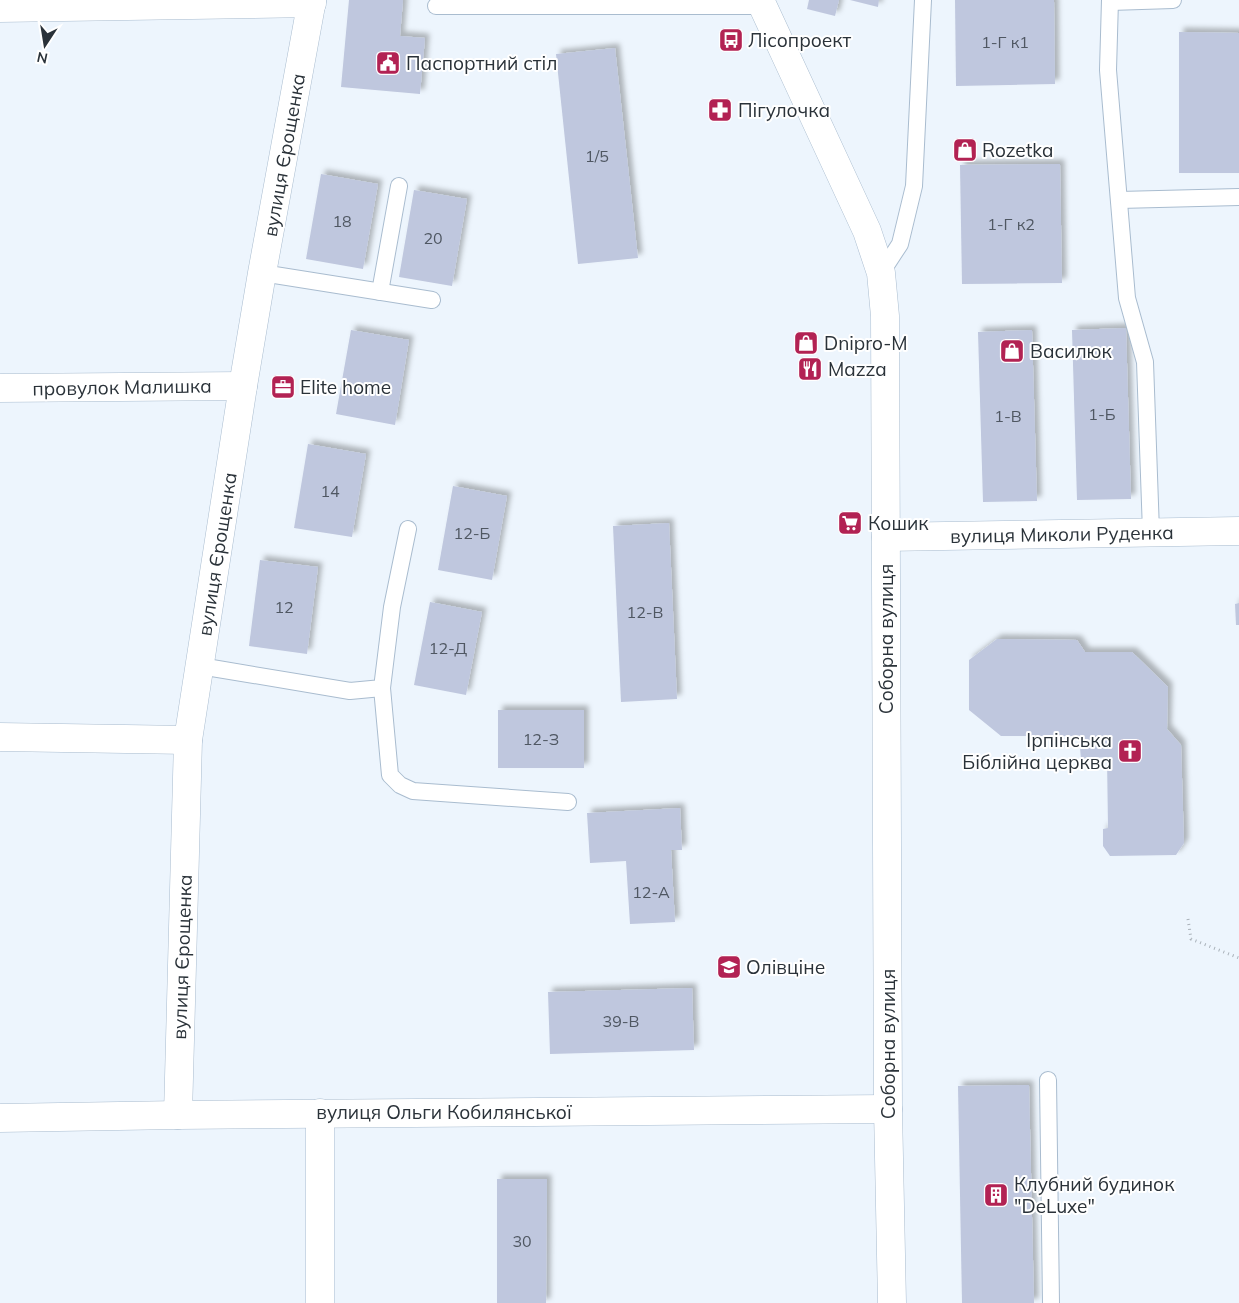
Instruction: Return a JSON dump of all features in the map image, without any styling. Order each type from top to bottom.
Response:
[{"type":"street","points":[[0,8],[312,2]]},
{"type":"street","name":"вулиця Єрощенка","points":[[178,1114],[188,740],[243,386],[312,2]]},
{"type":"street","name":"Соборна вулиця","points":[[762,3],[867,231],[880,273],[884,316],[888,1109],[892,1303]]},
{"type":"street","name":"провулок Малишка","points":[[0,388],[243,386]]},
{"type":"street","name":"вулиця Миколи Руденка","points":[[886,537],[1239,531]]},
{"type":"street","points":[[0,737],[188,740]]},
{"type":"street","name":"вулиця Ольги Кобилянської","points":[[0,1118],[178,1114],[888,1109]]},
{"type":"street","points":[[320,1113],[320,1303]]},
{"type":"lane","points":[[880,273],[900,244],[904,220],[914,186],[923,0]]},
{"type":"lane","points":[[1151,532],[1144,362],[1127,298],[1108,70],[1110,1],[1172,0]]},
{"type":"lane","points":[[436,6],[762,3]]},
{"type":"lane","points":[[380,292],[399,186]]},
{"type":"lane","points":[[1119,200],[1239,197]]},
{"type":"lane","points":[[262,273],[432,300]]},
{"type":"lane","points":[[408,529],[392,607],[382,688],[390,775],[400,785],[413,791],[568,802]]},
{"type":"lane","points":[[200,666],[350,691],[382,688]]},
{"type":"lane","points":[[1048,1080],[1051,1303]]},
{"type":"path","points":[[1188,919],[1191,939],[1239,958]]},
{"type":"building","points":[[349,0],[403,0],[400,36],[425,38],[420,94],[341,87]]},
{"type":"building","points":[[809,0],[839,0],[835,16],[807,9]]},
{"type":"building","points":[[850,0],[879,0],[878,7]]},
{"type":"building","points":[[955,0],[1054,0],[1055,84],[956,86]]},
{"type":"building","points":[[1179,32],[1239,33],[1239,173],[1179,173]]},
{"type":"building","points":[[615,48],[638,258],[578,264],[556,54]]},
{"type":"building","points":[[1060,164],[1062,283],[962,284],[960,165]]},
{"type":"building","points":[[321,174],[378,184],[363,269],[306,259]]},
{"type":"building","points":[[414,190],[467,199],[452,286],[399,277]]},
{"type":"building","points":[[1126,328],[1131,499],[1077,500],[1072,330]]},
{"type":"building","points":[[351,330],[409,340],[395,425],[336,414]]},
{"type":"building","points":[[1032,330],[1037,501],[983,502],[978,332]]},
{"type":"building","points":[[308,444],[366,454],[352,537],[294,528]]},
{"type":"building","points":[[453,486],[507,496],[492,580],[438,570]]},
{"type":"building","points":[[669,523],[677,699],[621,702],[613,526]]},
{"type":"building","points":[[260,560],[318,567],[307,654],[249,646]]},
{"type":"building","points":[[430,602],[482,612],[466,695],[414,685]]},
{"type":"building","points":[[1239,603],[1239,625],[1236,625],[1235,604]]},
{"type":"building","name":"Ірпінська Біблійна церква","points":[[997,639],[1077,640],[1085,652],[1132,652],[1168,687],[1167,729],[1181,745],[1184,843],[1176,855],[1110,856],[1103,846],[1103,829],[1108,828],[1107,757],[1081,759],[1079,736],[1001,736],[969,710],[969,660]]},
{"type":"building","points":[[498,710],[584,710],[584,768],[498,768]]},
{"type":"building","points":[[680,808],[682,850],[671,850],[675,922],[630,924],[626,861],[590,863],[587,813]]},
{"type":"building","points":[[692,988],[694,1050],[550,1054],[548,992]]},
{"type":"building","name":"Клубний будинок \"DeLuxe\"","points":[[1029,1085],[1034,1303],[962,1303],[958,1086]]},
{"type":"building","points":[[497,1179],[547,1179],[546,1303],[497,1303]]},
{"type":"place","name":"Лісопроект","points":[[731,40]]},
{"type":"place","name":"Паспортний стіл","points":[[388,63]]},
{"type":"place","name":"Пігулочка","points":[[720,110]]},
{"type":"place","name":"Rozetka","points":[[965,150]]},
{"type":"place","name":"Dnipro-M","points":[[806,343]]},
{"type":"place","name":"Василюк","points":[[1012,351]]},
{"type":"place","name":"Mazza","points":[[810,369]]},
{"type":"place","name":"Elite home","points":[[283,387]]},
{"type":"place","name":"Кошик","points":[[850,523]]},
{"type":"place","name":"Ірпінська Біблійна церква","points":[[1130,751]]},
{"type":"place","name":"Олівціне","points":[[729,967]]},
{"type":"place","name":"Клубний будинок \"DeLuxe\"","points":[[996,1195]]}]
